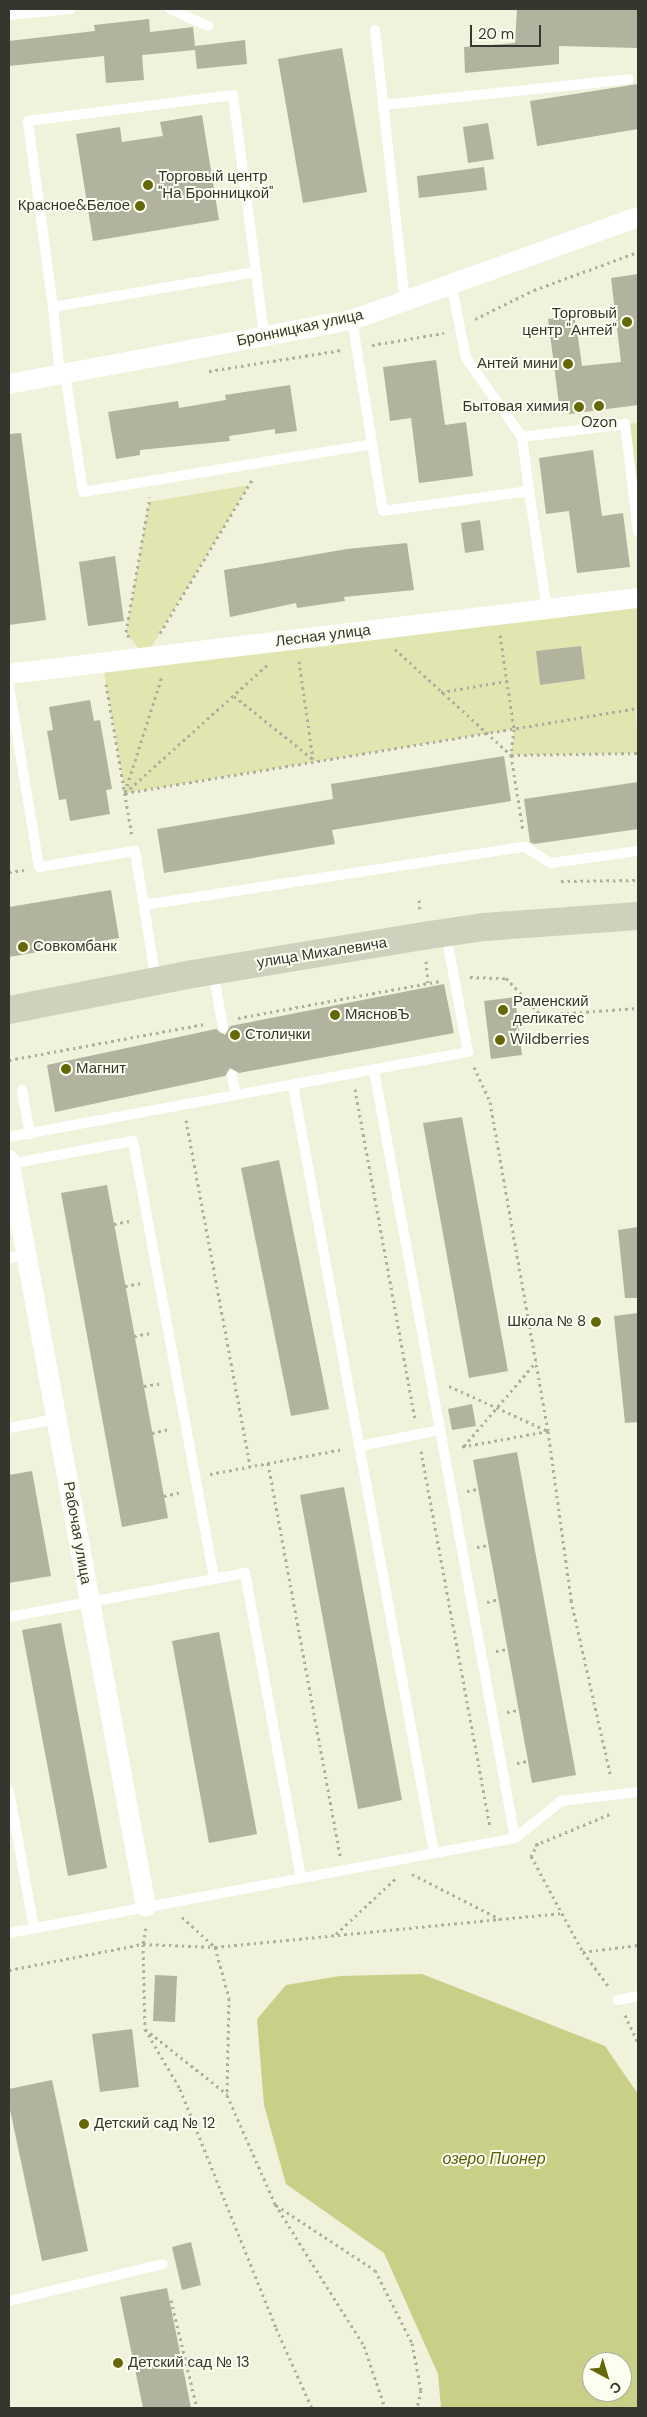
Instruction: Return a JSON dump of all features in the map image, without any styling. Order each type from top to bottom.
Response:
[{"type":"main road","name":"улица Михалевича","points":[[9,1010],[213,970],[484,927],[638,916]]},
{"type":"street","name":"Бронницкая улица","points":[[9,384],[352,320],[638,217]]},
{"type":"street","name":"Лесная улица","points":[[9,674],[102,661],[638,598]]},
{"type":"street","name":"Рабочая улица","points":[[9,1162],[18,1257],[56,1420],[146,1907]]},
{"type":"lane","points":[[9,15],[71,9]]},
{"type":"lane","points":[[170,9],[208,26]]},
{"type":"lane","points":[[375,30],[405,300]]},
{"type":"lane","points":[[384,105],[629,78]]},
{"type":"lane","points":[[264,336],[233,95],[28,121],[62,375],[84,492],[372,444]]},
{"type":"lane","points":[[53,307],[256,272]]},
{"type":"lane","points":[[451,283],[466,358],[522,437],[547,609]]},
{"type":"lane","points":[[352,320],[383,512],[529,491]]},
{"type":"lane","points":[[522,437],[625,424],[638,531]]},
{"type":"lane","points":[[9,686],[39,867],[134,851],[156,981]]},
{"type":"lane","points":[[144,905],[525,848],[551,863],[638,851]]},
{"type":"lane","points":[[9,1137],[468,1052],[446,933]]},
{"type":"lane","points":[[213,970],[223,1024]]},
{"type":"lane","points":[[374,1070],[515,1838]]},
{"type":"lane","points":[[232,1075],[236,1095]]},
{"type":"lane","points":[[293,1085],[434,1854]]},
{"type":"lane","points":[[22,1090],[30,1134]]},
{"type":"lane","points":[[9,1162],[133,1141],[214,1579]]},
{"type":"lane","points":[[9,1428],[56,1420]]},
{"type":"lane","points":[[359,1446],[440,1430]]},
{"type":"lane","points":[[9,1617],[245,1573],[301,1878]]},
{"type":"lane","points":[[9,1791],[34,1928]]},
{"type":"lane","points":[[9,1933],[494,1843],[515,1838],[561,1800],[638,1792]]},
{"type":"lane","points":[[618,2000],[638,1996]]},
{"type":"lane","points":[[9,2301],[163,2264]]},
{"type":"path","points":[[153,481],[126,632],[146,657],[262,462]]},
{"type":"path","points":[[497,615],[514,728],[511,755],[525,848]]},
{"type":"path","points":[[373,630],[511,755],[638,752]]},
{"type":"path","points":[[125,793],[296,639]]},
{"type":"path","points":[[296,639],[314,760]]},
{"type":"path","points":[[125,793],[168,654]]},
{"type":"path","points":[[102,661],[134,851]]},
{"type":"path","points":[[441,692],[507,681]]},
{"type":"path","points":[[234,696],[314,760]]},
{"type":"path","points":[[125,793],[314,760],[638,708]]},
{"type":"path","points":[[555,881],[638,880]]},
{"type":"path","points":[[9,1060],[223,1024],[454,978],[506,978],[542,1014],[638,1008]]},
{"type":"path","points":[[468,1052],[490,1102],[548,1430],[571,1600],[614,1794]]},
{"type":"path","points":[[352,1074],[494,1843]]},
{"type":"path","points":[[183,1105],[250,1466]]},
{"type":"path","points":[[464,1446],[536,1361]]},
{"type":"path","points":[[430,1378],[548,1430]]},
{"type":"path","points":[[444,1450],[548,1430]]},
{"type":"path","points":[[195,1476],[359,1446]]},
{"type":"path","points":[[268,1463],[343,1870]]},
{"type":"path","points":[[542,1836],[531,1856],[560,1913],[583,1952],[618,2000],[638,2043]]},
{"type":"path","points":[[404,1870],[501,1919]]},
{"type":"path","points":[[334,1935],[397,1877]]},
{"type":"path","points":[[177,1902],[179,1914],[215,1947],[229,1998],[227,2095],[275,2204],[364,2346],[385,2408]]},
{"type":"path","points":[[146,1907],[143,1944],[145,2029],[180,2089],[276,2328],[312,2408]]},
{"type":"path","points":[[9,1970],[143,1944],[215,1947],[560,1913]]},
{"type":"path","points":[[583,1952],[638,1945]]},
{"type":"path","points":[[145,2029],[227,2095]]},
{"type":"path","points":[[275,2204],[375,2270],[412,2343],[421,2390],[417,2408]]},
{"type":"path","points":[[171,2300],[197,2408]]},
{"type":"shaded area","points":[[638,423],[638,531],[625,424]]},
{"type":"shaded area","points":[[249,485],[146,656],[638,598],[638,708],[636,709],[638,753],[511,755],[514,729],[125,793],[102,661],[145,657],[126,632],[149,502]],"holes":[[[581,646],[585,679],[540,685],[536,652]]]},
{"type":"water","name":"озеро Пионер","points":[[422,1974],[605,2046],[638,2094],[638,2408],[441,2408],[438,2374],[384,2253],[286,2184],[264,2105],[257,2019],[286,1985],[340,1976]]},
{"type":"building","points":[[517,9],[638,9],[638,48],[559,46],[559,64],[465,73],[464,47],[515,43]]},
{"type":"building","points":[[149,19],[150,32],[193,27],[195,46],[245,40],[247,64],[197,69],[195,50],[142,55],[144,80],[106,83],[104,56],[9,66],[9,41],[95,31],[94,25]]},
{"type":"building","points":[[342,48],[367,192],[303,203],[278,59]]},
{"type":"building","points":[[638,84],[638,129],[537,146],[530,101]]},
{"type":"building","name":"Торговый центр \"На Бронницкой\"","points":[[202,115],[219,220],[93,241],[76,134],[120,127],[122,142],[163,136],[160,122]]},
{"type":"building","points":[[488,123],[494,159],[468,163],[463,127]]},
{"type":"building","points":[[484,167],[487,190],[419,198],[417,176]]},
{"type":"building","name":"Антей мини","points":[[638,274],[638,405],[569,414],[559,404],[548,319],[575,316],[582,366],[621,362],[611,278]]},
{"type":"building","points":[[436,360],[445,425],[466,422],[473,476],[419,483],[411,418],[390,421],[383,367]]},
{"type":"building","points":[[290,385],[297,431],[275,434],[275,429],[229,436],[230,441],[140,450],[140,455],[116,459],[108,412],[178,401],[179,408],[226,400],[225,395]]},
{"type":"building","points":[[21,433],[46,620],[9,625],[9,434]]},
{"type":"building","points":[[593,450],[602,516],[623,513],[630,567],[577,573],[569,511],[546,514],[539,458]]},
{"type":"building","points":[[480,520],[484,550],[465,553],[461,523]]},
{"type":"building","points":[[407,543],[414,590],[344,597],[345,601],[297,608],[296,603],[230,617],[224,570],[347,549]]},
{"type":"building","points":[[115,556],[124,621],[88,626],[79,562]]},
{"type":"building","points":[[581,646],[585,679],[540,685],[536,651]]},
{"type":"building","points":[[90,700],[94,721],[100,720],[112,789],[106,790],[110,814],[70,821],[66,799],[59,800],[47,731],[53,730],[49,707]]},
{"type":"building","points":[[504,756],[511,801],[332,830],[335,844],[164,873],[157,829],[333,799],[331,784]]},
{"type":"building","points":[[638,782],[638,829],[534,844],[530,842],[524,799]]},
{"type":"building","points":[[111,890],[119,938],[9,957],[9,907]]},
{"type":"building","points":[[444,984],[454,1033],[239,1073],[230,1068],[225,1076],[55,1112],[47,1065],[216,1029],[225,1035],[230,1026]]},
{"type":"building","points":[[515,997],[522,1055],[491,1059],[484,1001]]},
{"type":"building","points":[[462,1117],[508,1371],[469,1378],[423,1123]]},
{"type":"building","points":[[279,1160],[329,1409],[291,1416],[241,1168]]},
{"type":"building","points":[[107,1185],[168,1518],[122,1527],[61,1193]]},
{"type":"building","points":[[638,1227],[638,1298],[625,1298],[618,1230]]},
{"type":"building","points":[[638,1313],[638,1422],[625,1423],[614,1316]]},
{"type":"building","points":[[472,1404],[476,1426],[452,1430],[448,1409]]},
{"type":"building","points":[[517,1452],[576,1775],[532,1783],[473,1460]]},
{"type":"building","points":[[32,1471],[51,1576],[9,1583],[9,1475]]},
{"type":"building","points":[[344,1487],[402,1800],[358,1809],[300,1495]]},
{"type":"building","points":[[61,1623],[107,1868],[68,1876],[22,1630]]},
{"type":"building","points":[[219,1632],[257,1834],[209,1843],[172,1641]]},
{"type":"building","points":[[155,1975],[177,1976],[175,2022],[153,2021]]},
{"type":"building","points":[[132,2029],[139,2087],[100,2092],[92,2034]]},
{"type":"building","points":[[52,2080],[88,2251],[42,2261],[9,2105],[9,2089]]},
{"type":"building","points":[[191,2242],[201,2285],[182,2290],[172,2247]]},
{"type":"building","points":[[167,2288],[191,2408],[143,2408],[120,2297]]},
{"type":"place","name":"Торговый центр \"На Бронницкой\"","points":[[148,185]]},
{"type":"place","name":"Красное&Белое","points":[[140,206]]},
{"type":"place","name":"Торговый центр \"Антей\"","points":[[627,322]]},
{"type":"place","name":"Антей мини","points":[[568,364]]},
{"type":"place","name":"Ozon","points":[[599,406]]},
{"type":"place","name":"Бытовая химия","points":[[579,407]]},
{"type":"place","name":"Совкомбанк","points":[[23,947]]},
{"type":"place","name":"Раменский деликатес","points":[[503,1010]]},
{"type":"place","name":"МясновЪ","points":[[335,1015]]},
{"type":"place","name":"Столички","points":[[235,1035]]},
{"type":"place","name":"Wildberries","points":[[500,1040]]},
{"type":"place","name":"Магнит","points":[[66,1069]]},
{"type":"place","name":"Школа № 8","points":[[596,1322]]},
{"type":"place","name":"Детский сад № 12","points":[[84,2124]]},
{"type":"place","name":"Детский сад № 13","points":[[118,2363]]}]
